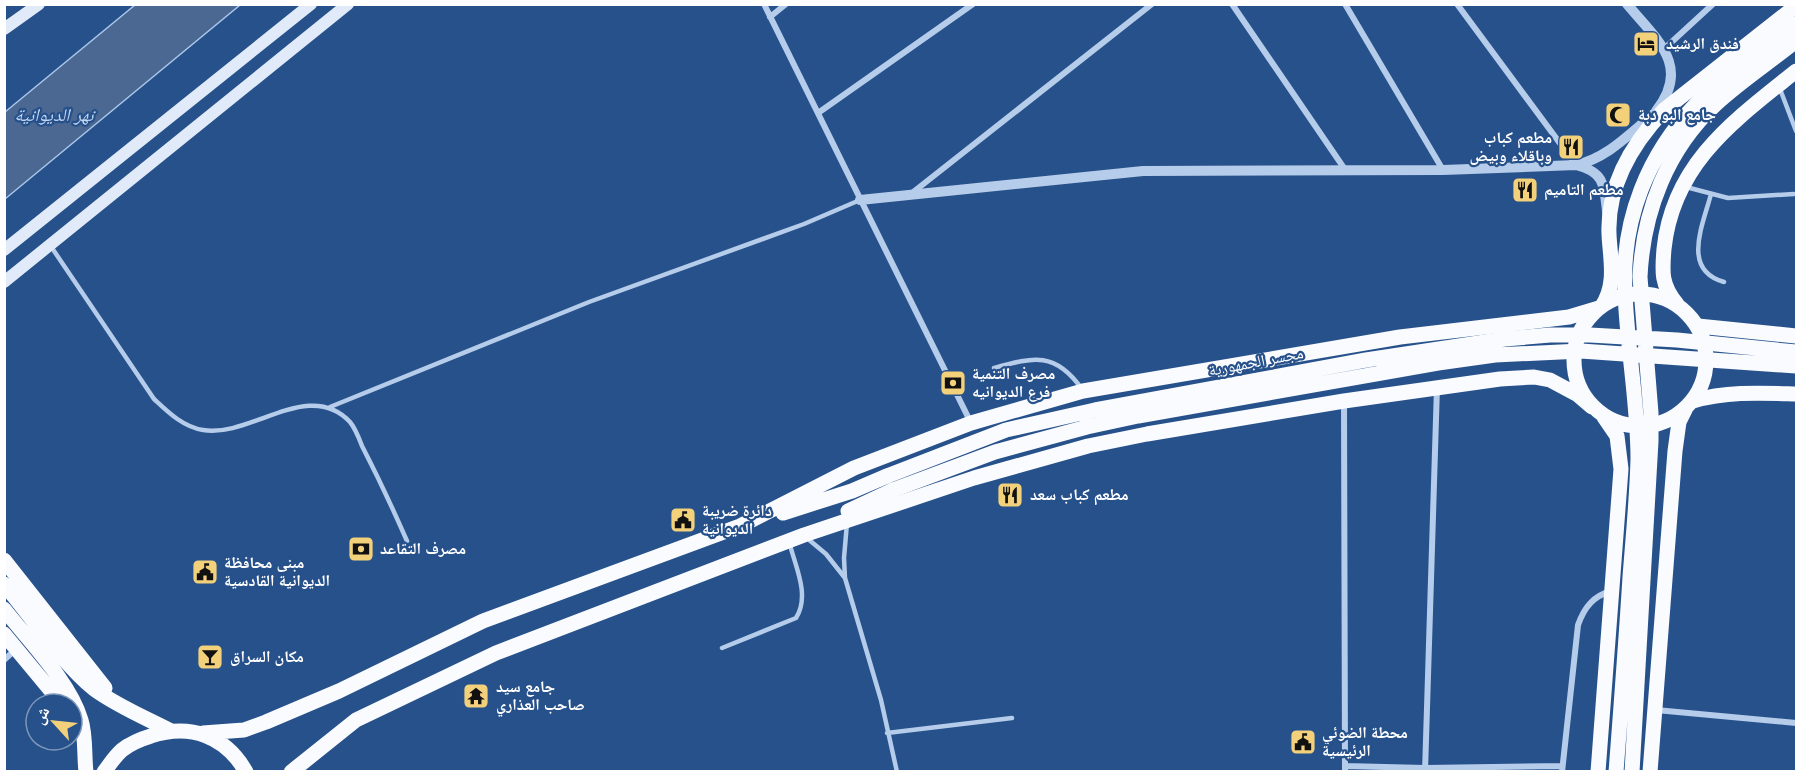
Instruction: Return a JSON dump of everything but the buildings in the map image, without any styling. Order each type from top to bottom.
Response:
[{"type":"main road","points":[[4,29],[39,4]]},
{"type":"main road","points":[[4,250],[310,4]]},
{"type":"main road","points":[[4,282],[348,4]]},
{"type":"main road","points":[[1598,771],[1621,469],[1617,436],[1579,386],[1574,362],[1578,338],[1583,327],[1609,295],[1612,282],[1609,232],[1613,195],[1633,149],[1653,122],[1677,99],[1797,6]]},
{"type":"main road","points":[[1616,771],[1638,469],[1637,416],[1624,272],[1628,232],[1639,193],[1656,156],[1683,119],[1715,86],[1797,24]]},
{"type":"main road","points":[[1632,771],[1651,451],[1651,413],[1640,277],[1648,220],[1660,183],[1678,149],[1690,133],[1715,105],[1797,42]]},
{"type":"main road","points":[[1650,771],[1679,422],[1704,380],[1706,369],[1706,347],[1698,326],[1668,293],[1663,281],[1663,263],[1669,223],[1683,186],[1705,151],[1741,114],[1797,71]]},
{"type":"main road","points":[[104,771],[122,750],[133,743],[171,731],[203,733],[244,730],[266,722],[339,691],[483,621],[740,526],[854,468],[970,423],[1083,392],[1389,338],[1569,317],[1634,294],[1656,295],[1677,304]]},
{"type":"main road","points":[[1698,326],[1797,336]]},
{"type":"main road","name":"مجسر الجمهورية","points":[[784,542],[890,483],[1006,430],[1095,410],[1448,346],[1550,335],[1677,340],[1797,352]]},
{"type":"main road","name":"مجسر الجمهورية","points":[[740,526],[852,491],[890,483],[1076,430],[1138,416],[1438,363],[1495,355],[1581,351],[1797,366]]},
{"type":"main road","points":[[291,771],[356,720],[496,653],[848,519],[974,478],[1088,446],[1344,401],[1500,379],[1534,377],[1550,380],[1562,385],[1597,411],[1622,424],[1644,427],[1666,422],[1689,405],[1716,395],[1797,394]]},
{"type":"main road","points":[[4,560],[101,683],[124,706]]},
{"type":"main road","points":[[4,584],[95,690],[171,731]]},
{"type":"main road","points":[[4,609],[68,692]]},
{"type":"main road","points":[[4,634],[52,692]]},
{"type":"main road","points":[[203,733],[231,751],[246,771]]},
{"type":"main road","points":[[84,741],[86,771]]},
{"type":"street","points":[[764,4],[970,423]]},
{"type":"street","points":[[770,17],[786,4]]},
{"type":"street","points":[[818,113],[973,4]]},
{"type":"street","points":[[909,195],[1152,4]]},
{"type":"street","points":[[1232,4],[1346,171]]},
{"type":"street","points":[[1345,4],[1443,170]]},
{"type":"street","points":[[1457,4],[1576,165],[1595,172],[1602,182],[1609,232]]},
{"type":"street","points":[[1627,4],[1664,48],[1671,65],[1672,84],[1666,99],[1642,135]]},
{"type":"street","points":[[1664,48],[1713,4]]},
{"type":"street","points":[[860,200],[1143,171],[1443,170],[1576,165],[1603,155],[1654,114],[1677,99]]},
{"type":"street","points":[[1425,770],[1437,387]]},
{"type":"street","points":[[1344,401],[1345,769],[1562,768],[1578,625],[1588,606],[1596,598],[1611,591]]},
{"type":"street","points":[[4,660],[16,649]]},
{"type":"street","points":[[1655,710],[1797,723]]},
{"type":"lane","points":[[1779,85],[1797,131]]},
{"type":"lane","points":[[1683,186],[1735,198],[1794,194]]},
{"type":"lane","points":[[1711,194],[1699,244],[1699,260],[1707,273],[1724,282]]},
{"type":"lane","points":[[50,245],[154,399],[176,419],[203,430],[233,429],[284,410],[310,405],[330,407],[589,302],[804,224],[860,200]]},
{"type":"lane","points":[[994,368],[1027,359],[1046,360],[1070,373],[1083,392]]},
{"type":"lane","points":[[330,407],[350,422],[380,480],[407,541]]},
{"type":"lane","points":[[848,519],[844,558],[845,578],[881,700],[897,771]]},
{"type":"lane","points":[[804,535],[826,555],[845,578]]},
{"type":"lane","points":[[722,648],[796,618],[802,609],[803,593],[784,542]]},
{"type":"lane","points":[[887,733],[1012,718]]},
{"type":"water","name":"نهر الديوانية","points":[[135,5],[240,5],[5,199],[5,112]]},
{"type":"place","name":"فندق الرشيد","points":[[1646,44]]},
{"type":"place","name":"جامع البو دبة","points":[[1618,115]]},
{"type":"place","name":"مطعم كباب وباقلاء وبيض","points":[[1571,147]]},
{"type":"place","name":"مطعم التاميم","points":[[1525,190]]},
{"type":"place","name":"مصرف التنمية فرع الديوانيه","points":[[953,383]]},
{"type":"place","name":"مطعم كباب سعد","points":[[1010,495]]},
{"type":"place","name":"دائرة ضريبة الديوانية","points":[[683,520]]},
{"type":"place","name":"مصرف التقاعد","points":[[361,549]]},
{"type":"place","name":"مبنى محافظة الديوانية القادسية","points":[[205,572]]},
{"type":"place","name":"مكان السراق","points":[[210,657]]},
{"type":"place","name":"جامع سيد صاحب العذاري","points":[[476,696]]},
{"type":"place","name":"محطة الضوئي الرئيسية","points":[[1303,742]]}]
